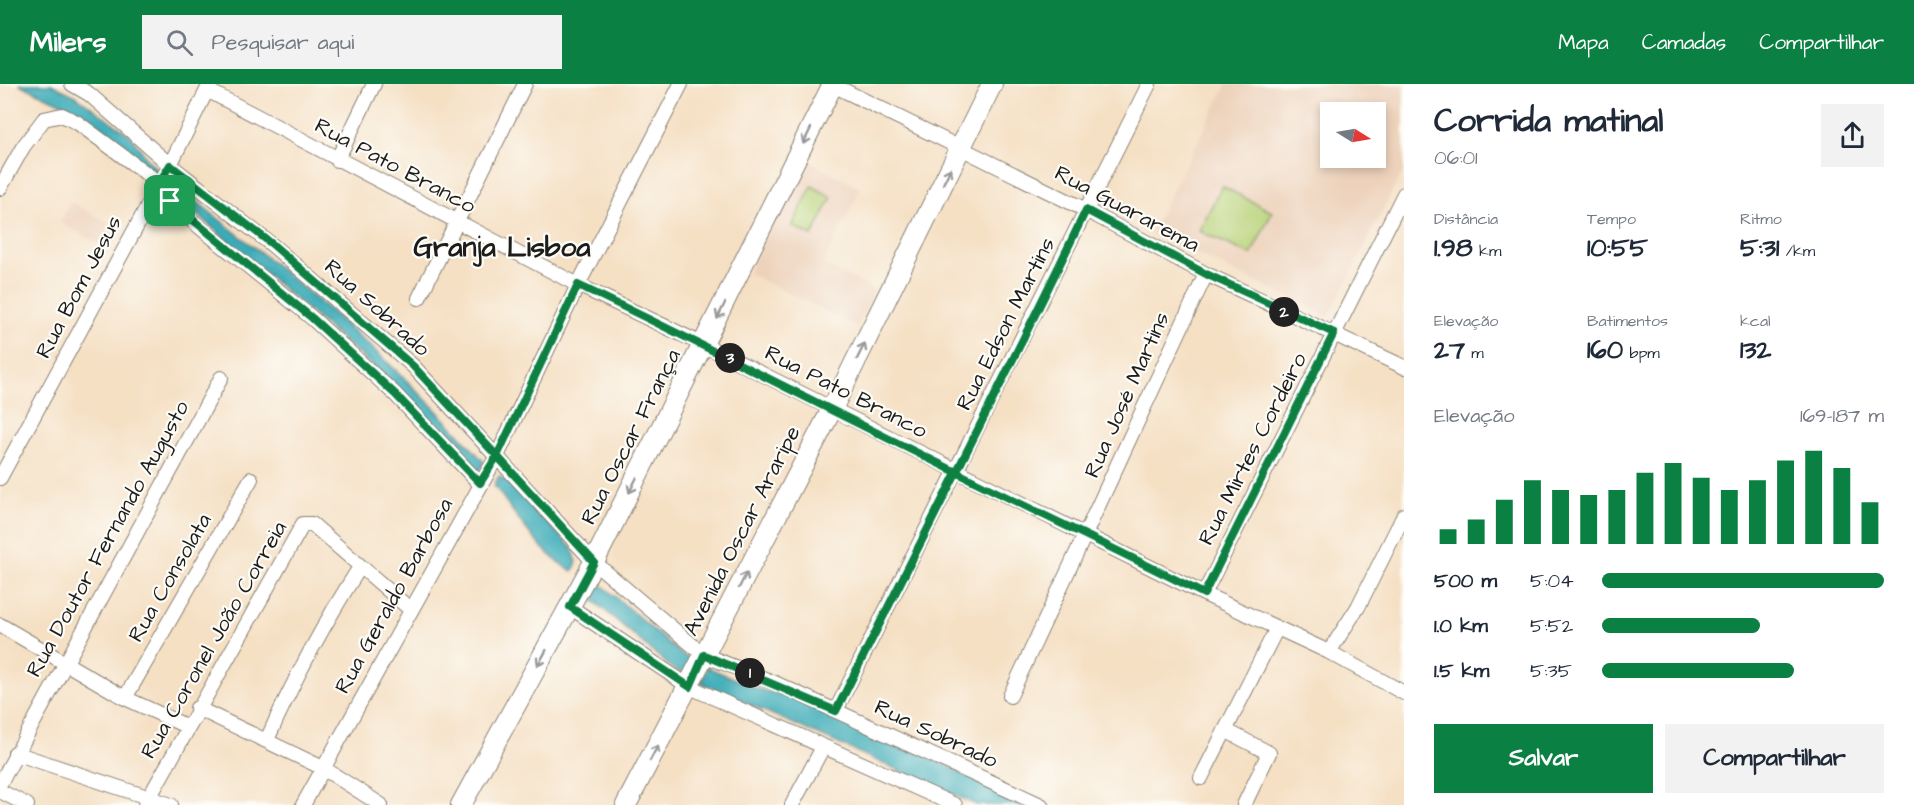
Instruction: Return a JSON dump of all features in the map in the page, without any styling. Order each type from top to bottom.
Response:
[{"type":"street","name":"Rua Sobrado","points":[[72,84],[89,94],[170,165],[280,251],[413,366],[594,562],[704,655],[836,711],[1041,805]]},
{"type":"street","points":[[337,160],[374,84]]},
{"type":"street","points":[[419,298],[525,84]]},
{"type":"street","name":"Rua Geraldo Barbosa","points":[[303,805],[497,456],[578,285],[681,84]]},
{"type":"street","name":"Rua Guararema","points":[[832,84],[1086,210],[1206,274],[1404,367]]},
{"type":"street","name":"Rua Oscar França","points":[[461,805],[594,562],[832,84]]},
{"type":"street","name":"Avenida Oscar Araripe","points":[[626,805],[690,687],[704,655],[832,408],[992,84]]},
{"type":"street","name":"Rua Edson Martins","points":[[836,711],[1149,84]]},
{"type":"street","name":"Rua Bom Jesus","points":[[0,478],[170,165],[209,87]]},
{"type":"street","name":"Rua Pato Branco","points":[[209,87],[337,160],[578,285],[832,408],[1204,594],[1329,652],[1404,693]]},
{"type":"street","points":[[0,188],[23,147],[44,118],[63,115],[78,123],[159,183],[170,201],[180,210],[303,311],[395,394],[480,483]]},
{"type":"street","name":"Rua Mirtes Cordeiro","points":[[1204,594],[1404,194]]},
{"type":"street","name":"Rua José Martins","points":[[1010,696],[1206,274]]},
{"type":"street","name":"Rua Doutor Fernando Augusto","points":[[0,784],[64,662],[221,378]]},
{"type":"street","name":"Rua Consolata","points":[[125,698],[251,479]]},
{"type":"street","points":[[1329,652],[1358,607],[1404,515]]},
{"type":"street","name":"Rua Coronel João Correia","points":[[147,801],[197,708],[303,524],[312,524],[411,610]]},
{"type":"street","points":[[267,740],[291,685],[322,627],[360,567]]},
{"type":"street","points":[[570,607],[690,687],[720,697],[823,747],[955,805]]},
{"type":"street","points":[[0,625],[125,698],[188,728]]},
{"type":"street","points":[[1201,778],[1277,628]]},
{"type":"street","points":[[197,708],[323,768],[381,805]]},
{"type":"street","points":[[1225,730],[1269,753],[1244,805]]},
{"type":"street","points":[[792,805],[823,747]]},
{"type":"street","points":[[15,753],[147,801],[171,805]]},
{"type":"street","points":[[0,790],[27,805]]},
{"type":"shaded area","points":[[1227,84],[1404,84],[1404,168],[1329,317],[1151,232]]},
{"type":"shaded area","points":[[804,159],[861,188],[823,264],[875,290],[857,327],[748,273]]},
{"type":"shaded area","points":[[71,202],[120,229],[109,249],[60,223]]},
{"type":"green space","points":[[812,186],[832,197],[812,236],[792,226]]},
{"type":"green space","points":[[1222,186],[1272,212],[1251,255],[1199,231]]},
{"type":"water","points":[[19,84],[51,84],[76,96],[131,136],[159,171],[155,177],[128,150],[69,107]]},
{"type":"water","points":[[167,178],[292,278],[411,385],[484,462],[477,476],[399,389],[163,185]]},
{"type":"water","points":[[499,476],[508,482],[572,548],[577,562],[573,571],[550,555],[520,520],[494,485]]},
{"type":"water","points":[[594,578],[681,654],[693,660],[686,675],[673,669],[586,594]]},
{"type":"water","points":[[707,667],[758,689],[805,700],[1032,805],[977,805],[701,683]]},
{"type":"district","name":"Granja Lisboa","points":[[502,247]]},
{"type":"route","points":[[170,201],[159,183],[170,165],[272,244],[413,366],[497,456],[578,285],[832,408],[956,472],[1087,534],[1204,594],[1334,333],[1286,313],[1206,274],[1086,210],[1053,280],[956,472],[836,711],[775,683],[704,655],[690,687],[570,607],[594,562],[497,456],[480,483],[395,394],[312,318],[170,201]]}]
